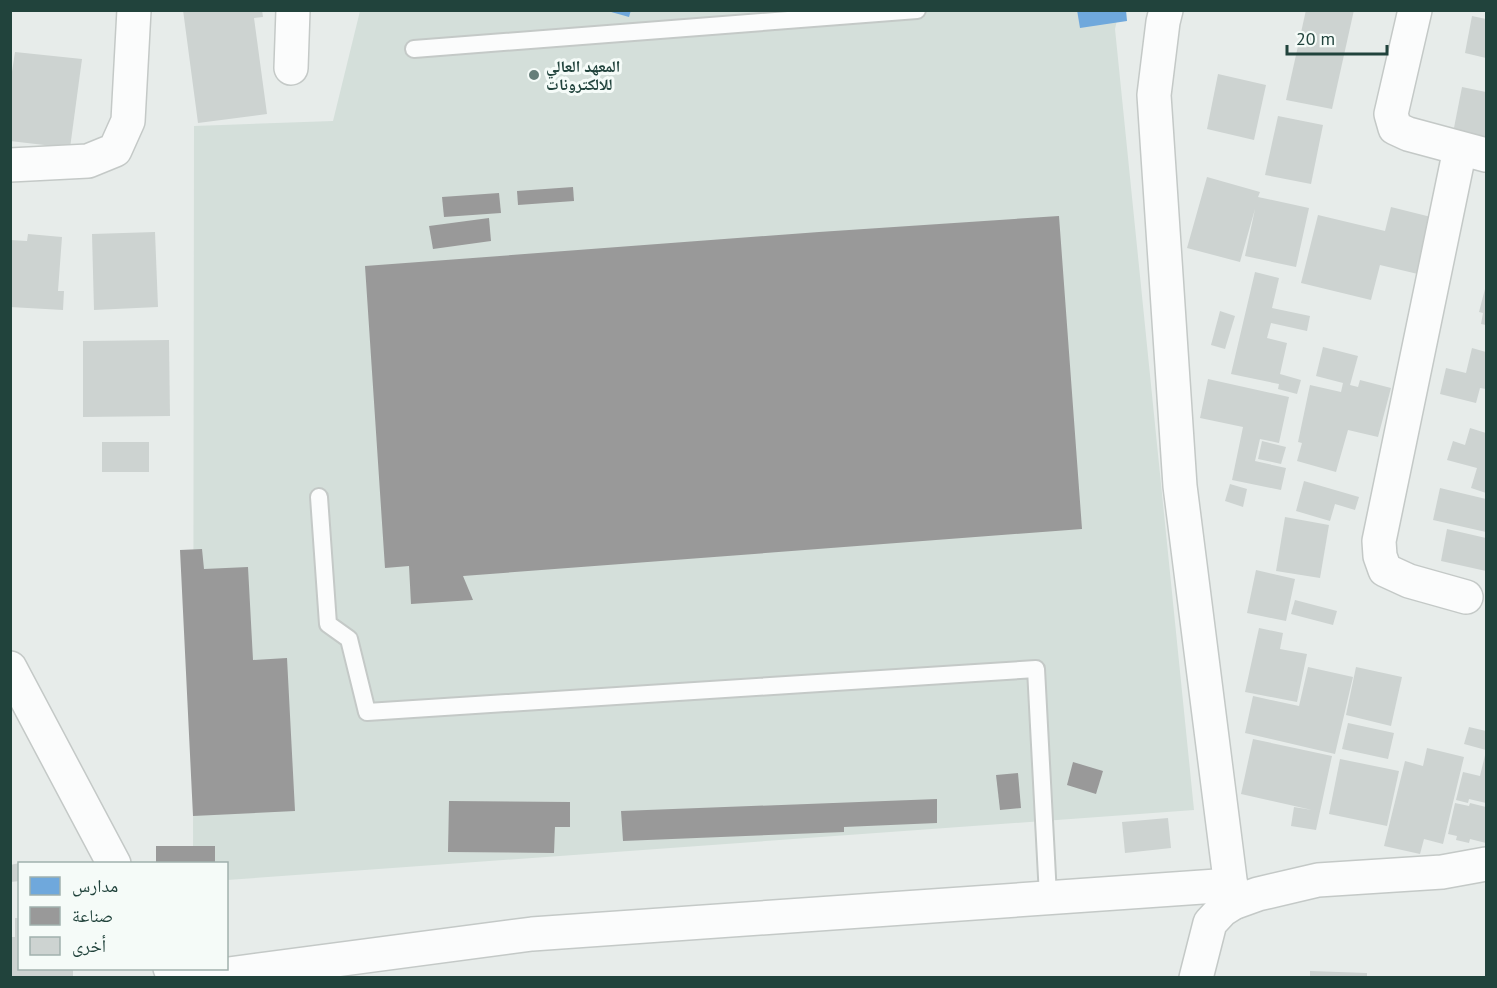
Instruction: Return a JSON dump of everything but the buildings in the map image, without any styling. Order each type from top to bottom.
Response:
[{"type":"street","points":[[10,165],[88,161],[115,150],[128,121],[134,10]]},
{"type":"street","points":[[291,68],[293,10]]},
{"type":"street","points":[[1166,10],[1154,95],[1180,486],[1232,894],[1210,923],[1196,978]]},
{"type":"street","points":[[1415,10],[1391,114],[1395,128],[1408,134],[1473,152],[1378,541],[1385,570],[1408,581],[1466,597]]},
{"type":"street","points":[[10,668],[113,862]]},
{"type":"street","points":[[201,977],[532,934],[1048,896],[1232,894],[1268,891],[1318,880],[1442,872],[1486,864]]},
{"type":"lane","points":[[414,49],[917,10]]},
{"type":"lane","points":[[319,497],[328,624],[350,639],[367,712],[1036,669],[1048,896]]},
{"type":"shaded area","points":[[360,11],[1119,11],[1115,29],[1194,810],[228,880],[228,862],[193,862],[194,126],[333,121]]},
{"type":"place","name":"المعهد العالي للالكترونات","points":[[534,75]]}]
